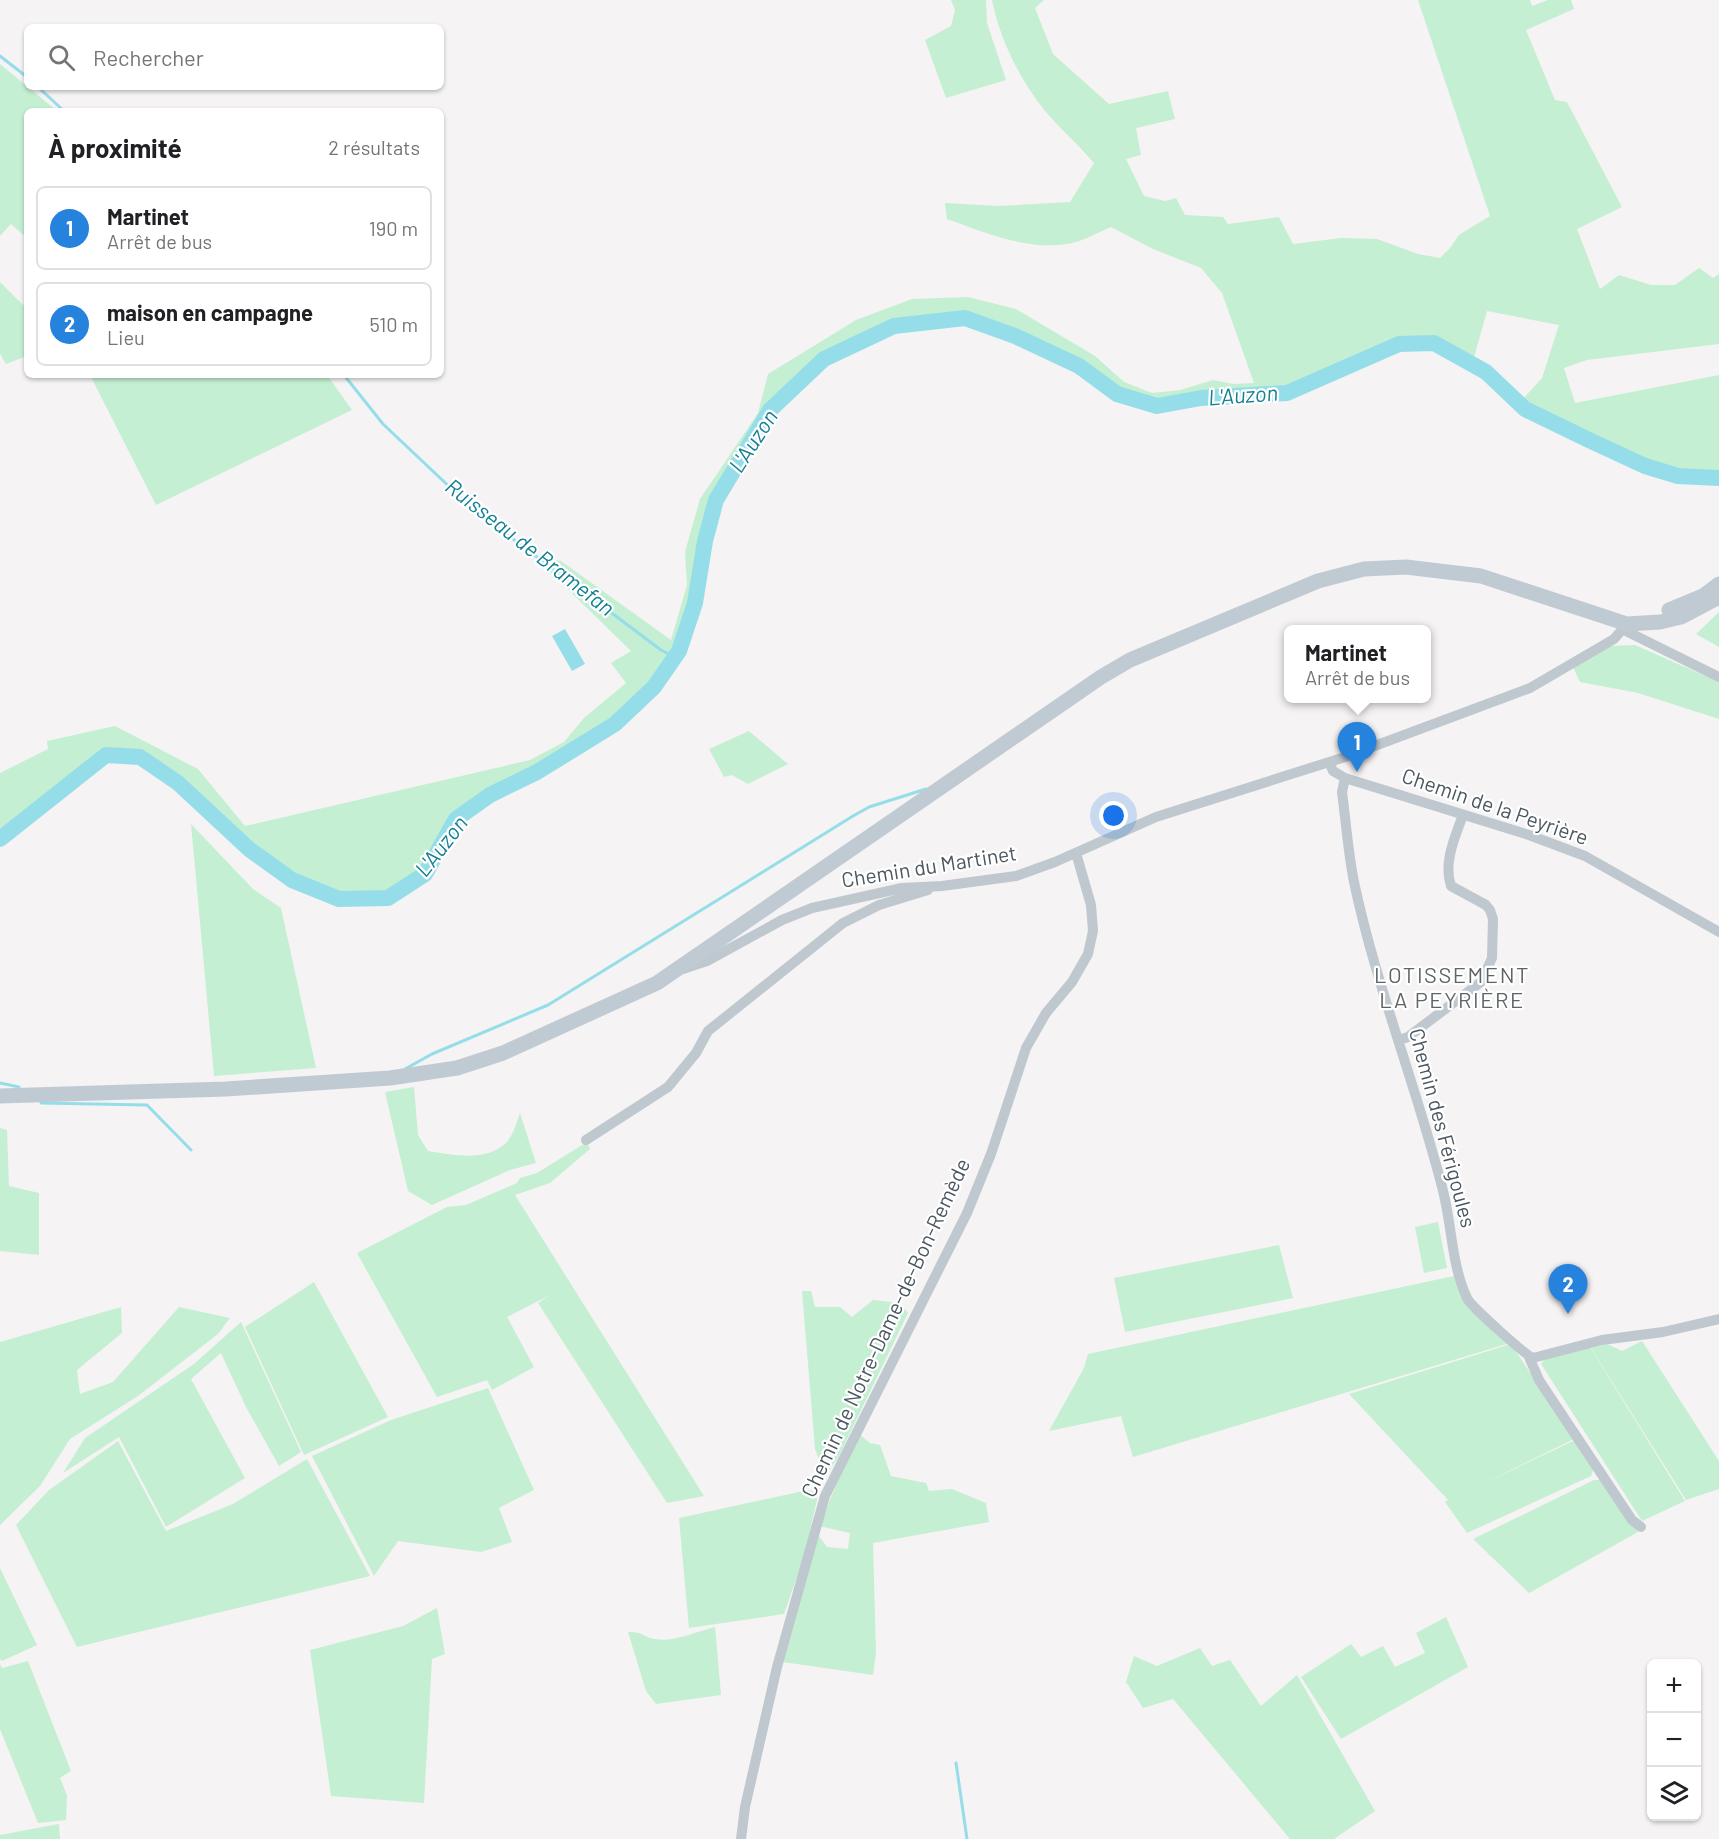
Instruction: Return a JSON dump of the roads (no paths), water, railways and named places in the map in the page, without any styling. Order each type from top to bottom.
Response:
[{"type":"main road","points":[[0,1096],[304,1085],[436,1073],[503,1053],[635,994],[675,971],[1101,677],[1130,660],[1342,574],[1406,567],[1481,576],[1585,609],[1612,621],[1625,623],[1653,623],[1682,617],[1719,597]]},
{"type":"main road","points":[[1625,623],[1703,597],[1719,584]]},
{"type":"street","points":[[1625,623],[1719,677]]},
{"type":"street","name":"Chemin de la Peyrière","points":[[1625,623],[1614,639],[1530,688],[1329,762],[1333,771],[1345,778],[1529,835],[1585,856],[1719,932]]},
{"type":"street","name":"Chemin du Martinet","points":[[675,971],[707,962],[782,920],[843,899],[913,886],[942,886],[1017,876],[1076,853],[1156,817],[1329,762]]},
{"type":"street","name":"Chemin des Férigoules","points":[[1345,778],[1342,792],[1354,881],[1381,982],[1443,1188],[1457,1268],[1467,1299],[1477,1313],[1510,1338],[1529,1357],[1545,1389],[1632,1520],[1641,1527]]},
{"type":"street","points":[[1399,1040],[1408,1036],[1481,982],[1492,958],[1493,919],[1490,910],[1486,905],[1451,886],[1448,878],[1448,864],[1463,815]]},
{"type":"street","name":"Chemin de Notre-Dame-de-Bon-Remède","points":[[741,1839],[745,1807],[775,1678],[825,1496],[966,1213],[991,1154],[1026,1048],[1046,1013],[1071,982],[1088,954],[1093,931],[1090,905],[1076,853]]},
{"type":"street","points":[[586,1140],[668,1087],[696,1053],[708,1031],[843,923],[879,905],[942,886]]},
{"type":"street","points":[[1529,1357],[1538,1358],[1563,1348],[1663,1332],[1719,1318]]},
{"type":"water","points":[[565,629],[585,664],[572,671],[552,636]]},
{"type":"waterway","name":"Ruisseau de Bramefan","points":[[0,56],[24,75]]},
{"type":"waterway","name":"Ruisseau de Bramefan","points":[[41,90],[61,108]]},
{"type":"waterway","name":"L'Auzon","points":[[0,839],[106,755],[140,757],[178,783],[249,849],[292,880],[339,899],[388,898],[425,874],[456,819],[490,795],[537,772],[615,724],[654,687],[679,651],[695,603],[705,541],[716,500],[770,410],[824,359],[894,326],[965,318],[1015,336],[1079,366],[1117,394],[1157,406],[1201,398],[1287,393],[1399,344],[1434,343],[1486,372],[1525,409],[1591,441],[1645,466],[1678,476],[1719,478]]},
{"type":"waterway","name":"Ruisseau de Bramefan","points":[[346,378],[383,424],[473,509],[661,650],[675,657]]},
{"type":"waterway","points":[[405,1069],[432,1054],[548,1005],[853,816],[869,807],[926,789]]},
{"type":"waterway","points":[[0,1083],[19,1087]]},
{"type":"waterway","points":[[41,1103],[147,1105],[191,1150]]},
{"type":"waterway","points":[[956,1763],[967,1839]]},
{"type":"place","name":"Martinet","points":[[1357,772]]},
{"type":"place","name":"maison en campagne","points":[[1568,1314]]},
{"type":"district","name":"LOTISSEMENT LA PEYRIÈRE","points":[[1452,988]]}]
